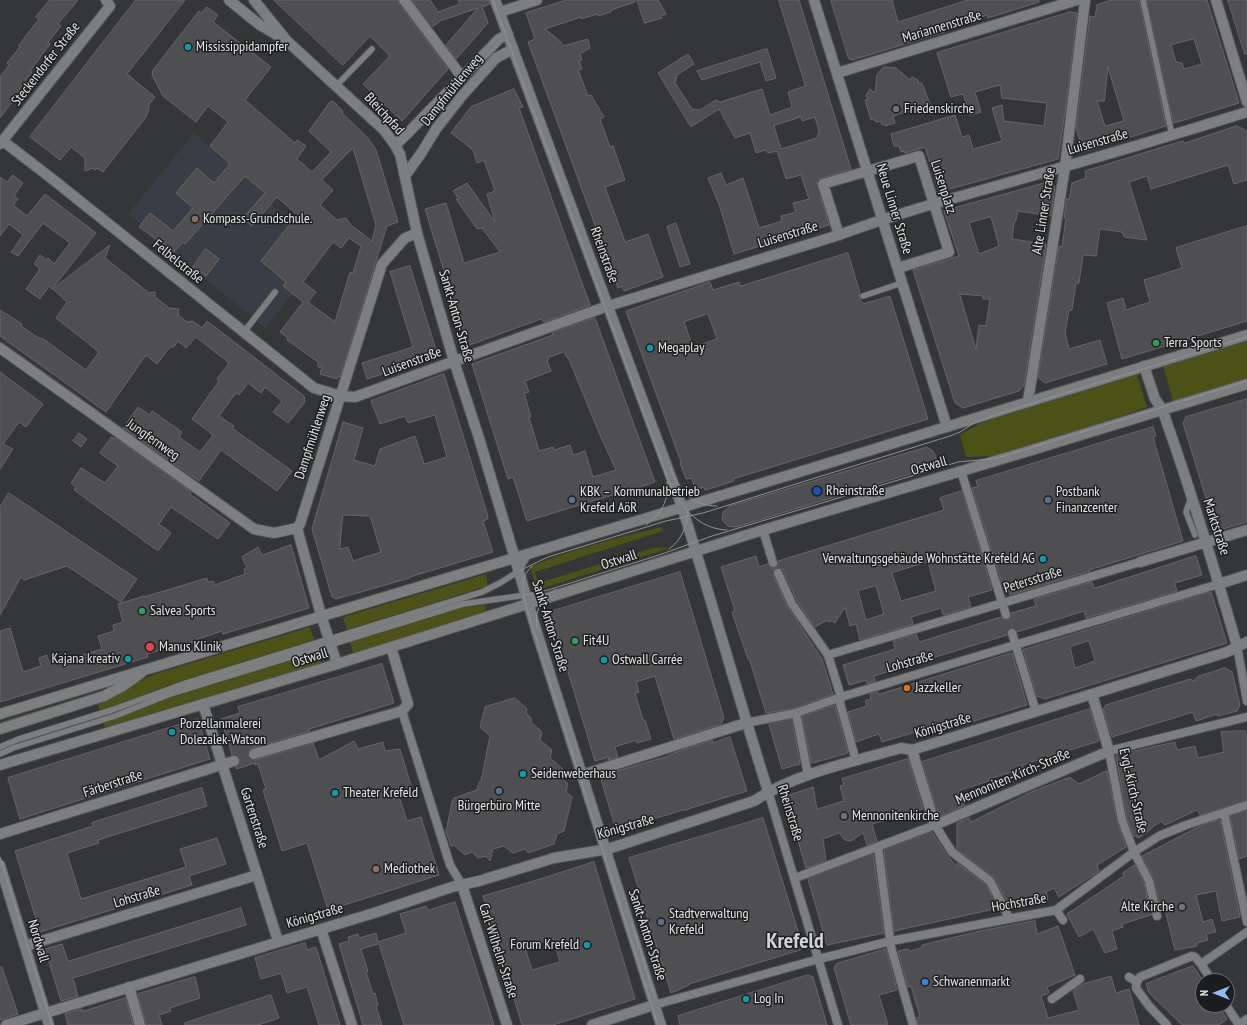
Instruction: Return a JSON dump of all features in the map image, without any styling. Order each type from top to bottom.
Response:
[{"type":"street","name":"Steckendorfer Straße","points":[[1,143],[110,6],[106,0]]},
{"type":"street","name":"Bleichpfad","points":[[229,0],[260,25],[287,41]]},
{"type":"street","name":"Bleichpfad","points":[[254,0],[287,41],[384,130],[395,145],[400,154],[417,233]]},
{"type":"street","points":[[404,0],[462,77]]},
{"type":"street","name":"Rheinstraße","points":[[495,0],[682,507],[697,552],[746,723],[795,878],[838,1025]]},
{"type":"street","points":[[500,12],[537,0]]},
{"type":"street","name":"Neue Linner Straße","points":[[814,0],[947,427]]},
{"type":"street","name":"Mariannenstraße","points":[[837,73],[1077,0]]},
{"type":"street","name":"Alte Linner Straße","points":[[1028,401],[1065,167],[1085,0]]},
{"type":"street","points":[[1216,0],[1247,102]]},
{"type":"street","name":"Dampfmühlenweg","points":[[395,145],[499,39],[508,34]]},
{"type":"street","name":"Dampfmühlenweg","points":[[405,176],[436,129],[461,96],[496,58],[513,49]]},
{"type":"street","name":"Luisenstraße","points":[[341,396],[355,397],[608,306],[839,235],[883,219],[1065,167],[1247,112]]},
{"type":"street","name":"Felbelstraße","points":[[1,143],[51,178],[314,388],[341,396]]},
{"type":"street","name":"Luisenplatz","points":[[839,235],[823,184],[919,156],[949,252],[898,268]]},
{"type":"street","name":"Dampfmühlenweg","points":[[297,528],[300,524],[382,264],[405,238],[417,233]]},
{"type":"street","name":"Sankt-Anton-Straße","points":[[417,233],[454,361],[527,599],[661,1025]]},
{"type":"street","points":[[0,714],[321,615],[530,554],[947,427],[1247,334]]},
{"type":"street","name":"Jungfernweg","points":[[0,348],[254,529],[274,533],[297,528]]},
{"type":"street","name":"Marktstraße","points":[[1144,366],[1155,399],[1162,409],[1191,494],[1219,584],[1237,646],[1247,701]]},
{"type":"street","name":"Ostwall","points":[[0,765],[391,647],[527,599],[552,596],[697,552],[763,530],[1247,384]]},
{"type":"street","points":[[961,471],[1006,615]]},
{"type":"street","points":[[297,528],[321,615],[337,664]]},
{"type":"street","points":[[763,530],[774,563]]},
{"type":"street","name":"Petersstraße","points":[[828,655],[1247,530]]},
{"type":"street","points":[[778,574],[792,604],[828,655],[841,697],[840,703],[856,761]]},
{"type":"street","name":"Lohstraße","points":[[582,775],[746,723],[796,713],[841,697],[1247,575]]},
{"type":"street","points":[[1012,633],[1036,712]]},
{"type":"street","name":"Königstraße","points":[[6,1025],[321,929],[452,887],[479,881],[554,858],[608,849],[754,801],[768,791],[808,775],[901,748],[912,750],[1227,652],[1247,642]]},
{"type":"street","points":[[254,754],[402,711],[408,704],[391,647]]},
{"type":"street","points":[[0,729],[104,696],[123,686],[147,668]]},
{"type":"street","name":"Evgl.-Kirch-Straße","points":[[1092,694],[1109,751],[1122,820],[1134,852],[1149,881],[1157,916]]},
{"type":"street","name":"Gartenstraße","points":[[203,704],[278,941]]},
{"type":"street","points":[[402,711],[450,865],[462,885]]},
{"type":"street","points":[[796,713],[808,775]]},
{"type":"street","name":"Mennoniten-Kirch-Straße","points":[[795,878],[935,825],[1109,751],[1247,717]]},
{"type":"street","points":[[912,750],[935,825],[952,852],[990,880],[1008,918]]},
{"type":"street","name":"Färberstraße","points":[[0,834],[234,761]]},
{"type":"street","name":"Hochstraße","points":[[654,1005],[819,959],[890,941],[1056,910],[1158,836],[1247,805]]},
{"type":"street","points":[[1224,813],[1247,919]]},
{"type":"street","points":[[878,847],[891,947],[913,1025]]},
{"type":"street","name":"Nordwall","points":[[0,865],[49,1025]]},
{"type":"street","name":"Lohstraße","points":[[25,946],[257,875]]},
{"type":"street","name":"Carl-Wilhelm-Straße","points":[[462,885],[507,1025]]},
{"type":"street","points":[[1056,910],[1063,920]]},
{"type":"street","points":[[321,929],[352,1025]]},
{"type":"street","points":[[1201,964],[1247,932]]},
{"type":"street","points":[[1167,1025],[1149,1006],[1136,988],[1140,977],[1190,957],[1195,957],[1207,973]]},
{"type":"street","points":[[1128,978],[1137,982]]},
{"type":"street","points":[[1052,999],[1080,979]]},
{"type":"street","points":[[128,987],[140,1025]]},
{"type":"street","points":[[592,1025],[654,1005]]},
{"type":"street","points":[[1231,1013],[1238,1025],[1247,1019]]},
{"type":"lane","points":[[1143,0],[1172,135]]},
{"type":"lane","points":[[336,86],[372,49]]},
{"type":"lane","points":[[863,296],[902,283]]},
{"type":"lane","points":[[244,332],[275,292]]},
{"type":"lane","points":[[1191,494],[1186,512],[1195,535]]},
{"type":"lane","points":[[0,754],[13,748],[108,719],[170,694],[482,592],[519,571],[530,554]]},
{"type":"lane","points":[[0,748],[19,739],[112,710],[176,686],[463,604],[527,599]]},
{"type":"lane","points":[[0,748],[13,748]]},
{"type":"shaded area","points":[[194,133],[273,201],[271,204],[293,221],[291,224],[296,290],[265,328],[139,227],[140,224],[128,214]]},
{"type":"green space","points":[[1247,341],[1247,379],[1173,401],[1163,366]]},
{"type":"green space","points":[[1137,375],[1147,407],[1093,426],[1004,453],[989,456],[966,457],[960,435],[981,423]]},
{"type":"green space","points":[[661,527],[663,531],[535,572],[538,583],[653,548],[667,547],[667,549],[537,590],[530,567],[578,549]]},
{"type":"green space","points":[[486,574],[488,586],[347,630],[343,617]]},
{"type":"green space","points":[[485,605],[486,612],[353,653],[350,641],[458,608]]},
{"type":"green space","points":[[310,627],[314,640],[166,686],[100,712],[98,703],[155,674]]},
{"type":"green space","points":[[317,651],[321,663],[106,729],[103,722],[181,693]]},
{"type":"green space","points":[[92,694],[93,697],[0,725],[0,722]]},
{"type":"building","points":[[50,0],[78,0],[58,24],[61,26],[48,42],[50,44],[30,71],[32,72],[19,89],[21,90],[0,118],[0,77],[9,65],[7,63],[20,47],[18,46],[39,19],[36,17]]},
{"type":"building","points":[[136,0],[185,0],[127,74],[155,97],[149,104],[146,117],[103,172],[97,168],[95,170],[93,168],[85,171],[85,158],[71,147],[60,160],[30,137]]},
{"type":"building","points":[[274,0],[398,0],[399,4],[448,69],[402,121],[363,84],[390,56],[370,36],[343,65]]},
{"type":"building","points":[[412,0],[430,0],[438,12],[460,4],[458,0],[489,0],[490,4],[482,7],[488,23],[456,59],[446,45],[478,8],[440,21],[432,27]]},
{"type":"building","points":[[567,0],[635,0],[635,2],[611,10],[611,12],[598,16],[597,14],[581,19],[581,17],[545,29],[561,42],[563,46],[588,39],[590,48],[580,54],[582,60],[579,61],[582,69],[578,70],[588,96],[591,95],[604,117],[600,119],[610,147],[613,146],[625,180],[605,187],[625,242],[648,234],[663,277],[624,291],[622,286],[618,288],[528,42],[535,39],[526,13]]},
{"type":"building","points":[[637,0],[658,0],[666,14],[661,16],[662,18],[645,23]]},
{"type":"building","points":[[779,0],[799,0],[851,169],[816,180],[829,225],[734,254],[720,207],[708,178],[721,173],[726,185],[743,178],[759,228],[782,221],[781,216],[796,212],[793,203],[809,199],[801,175],[786,179],[777,151],[768,153],[766,150],[756,153],[750,133],[735,138],[719,109],[691,127],[658,73],[688,54],[694,64],[677,75],[675,83],[692,109],[700,110],[716,100],[720,102],[762,89],[770,115],[792,107],[788,92],[805,86]],"holes":[[[801,117],[802,121],[815,117],[819,131],[817,138],[781,149],[774,126]]]},
{"type":"building","points":[[831,0],[892,0],[898,22],[968,0],[1039,0],[1039,2],[988,18],[987,15],[944,29],[945,32],[852,60],[849,59]]},
{"type":"building","points":[[1112,0],[1139,0],[1166,126],[1083,152],[1076,128],[1090,16],[1095,17],[1097,5]],"holes":[[[1108,67],[1124,121],[1105,126],[1097,101],[1104,101]]]},
{"type":"building","points":[[1147,0],[1207,0],[1239,103],[1174,123]],"holes":[[[1194,39],[1202,64],[1184,69],[1182,63],[1176,62],[1171,45]]]},
{"type":"building","points":[[1228,0],[1247,0],[1247,54],[1245,54]]},
{"type":"building","points":[[207,7],[218,15],[213,22],[271,67],[245,100],[295,143],[297,140],[306,146],[297,159],[312,172],[331,152],[309,131],[330,102],[333,101],[343,111],[342,113],[368,138],[376,150],[398,222],[387,226],[340,377],[338,376],[337,379],[320,374],[322,367],[318,367],[318,362],[287,340],[288,338],[280,332],[303,302],[283,286],[286,282],[261,261],[297,215],[277,197],[252,226],[243,218],[265,193],[245,176],[185,244],[183,242],[174,252],[164,243],[163,244],[139,227],[150,213],[173,231],[193,208],[176,193],[197,168],[214,183],[230,164],[210,146],[228,122],[208,106],[196,122],[163,96],[152,75],[153,70],[199,11],[201,13]],"holes":[[[353,148],[376,225],[372,241],[350,224],[346,218],[337,220],[320,205],[333,190],[322,180]],[[349,238],[361,246],[353,273],[350,272],[335,322],[308,302],[316,292],[303,282],[333,242],[341,248]]]},
{"type":"building","points":[[1070,12],[1077,13],[1058,159],[939,192],[925,147],[905,153],[904,151],[901,152],[899,146],[894,146],[891,134],[955,115],[962,137],[969,135],[973,149],[1002,141],[992,108],[1002,105],[1004,121],[1044,126],[1047,103],[1002,98],[1000,85],[975,92],[981,112],[970,115],[963,94],[951,97],[937,53]]},
{"type":"building","points":[[767,49],[776,78],[766,81],[760,62],[702,80],[697,71]]},
{"type":"building","name":"Friedenskirche","points":[[884,67],[896,68],[910,80],[912,77],[918,80],[918,83],[922,83],[930,104],[893,116],[895,123],[885,126],[884,124],[882,125],[881,121],[876,122],[873,119],[871,120],[865,100],[868,99],[866,95],[870,89],[875,93],[877,75]]},
{"type":"building","points":[[514,89],[523,107],[519,108],[590,305],[544,322],[541,319],[467,346],[425,209],[446,203],[464,263],[500,252],[482,228],[477,229],[456,199],[459,199],[453,191],[467,183],[495,222],[487,194],[495,191],[484,160],[477,163],[473,150],[451,133],[471,107]]},
{"type":"building","points":[[1237,126],[1247,131],[1247,180],[1234,184],[1228,165],[1151,189],[1147,176],[1129,182],[1147,240],[1124,237],[1122,232],[1100,229],[1096,256],[1083,255],[1079,283],[1076,283],[1072,310],[1069,310],[1065,333],[1069,349],[1100,340],[1107,364],[1045,383],[1038,377],[1059,246],[1062,247],[1067,198],[1069,200],[1072,183],[1086,178],[1085,171],[1183,141],[1184,143]]},
{"type":"building","points":[[13,175],[23,183],[14,196],[18,199],[13,205],[27,216],[45,194],[96,233],[52,289],[49,286],[40,299],[26,289],[40,269],[34,264],[40,255],[46,260],[48,258],[54,264],[70,243],[43,223],[18,256],[11,252],[23,235],[9,224],[0,236],[0,177],[7,182]]},
{"type":"building","points":[[1049,182],[1055,187],[1051,216],[1018,211],[1014,223],[1012,239],[1046,244],[1024,385],[1019,391],[963,408],[955,403],[913,270],[959,256],[944,211]],"holes":[[[991,217],[999,246],[979,254],[969,223]],[[960,294],[983,296],[983,299],[990,299],[986,326],[979,325],[976,349]]]},
{"type":"building","points":[[676,223],[690,264],[680,267],[667,227]]},
{"type":"building","points":[[1247,226],[1247,321],[1122,359],[1107,303],[1123,298],[1126,310],[1150,302],[1144,280],[1182,268],[1176,248]]},
{"type":"building","points":[[110,245],[105,258],[149,293],[155,292],[155,297],[169,308],[179,309],[178,315],[187,322],[193,321],[202,328],[207,321],[304,396],[305,402],[288,423],[273,412],[282,401],[265,387],[261,393],[248,383],[239,395],[236,393],[219,416],[234,426],[232,428],[292,471],[277,491],[221,450],[199,481],[123,428],[138,407],[150,415],[152,411],[182,432],[179,437],[200,452],[213,435],[192,419],[219,381],[217,379],[229,363],[196,337],[186,348],[178,341],[173,348],[171,346],[157,364],[146,355],[106,412],[0,336],[0,310],[86,370],[99,352],[56,318],[67,302],[53,289]]},
{"type":"building","points":[[206,249],[219,259],[206,276],[193,267]]},
{"type":"building","points":[[848,253],[860,293],[859,297],[863,304],[890,296],[928,419],[733,479],[734,481],[712,488],[705,490],[704,487],[695,490],[692,478],[686,479],[626,311],[710,282],[713,290],[739,282],[740,286]],"holes":[[[708,314],[717,339],[693,347],[684,322]]]},
{"type":"building","points":[[410,266],[436,350],[428,353],[429,355],[417,359],[418,362],[367,379],[362,363],[413,347],[390,272]]},
{"type":"building","points":[[595,318],[655,482],[527,521],[513,477],[508,479],[472,364],[553,335],[552,333]],"holes":[[[564,352],[570,362],[600,435],[616,470],[593,477],[585,451],[573,455],[570,445],[554,450],[553,447],[539,451],[524,393],[529,392],[525,381],[551,371],[547,361],[548,358]]]},
{"type":"building","points":[[0,372],[43,404],[26,427],[19,422],[3,444],[13,449],[0,469]]},
{"type":"building","points":[[444,374],[487,513],[488,519],[483,521],[493,552],[336,599],[332,597],[312,529],[343,422],[363,428],[354,460],[375,466],[380,449],[415,436],[424,464],[447,457],[435,415],[408,423],[405,416],[380,424],[371,401]],"holes":[[[343,515],[370,516],[381,552],[353,561],[348,547],[340,549]]]},
{"type":"building","points":[[1247,399],[1247,522],[1216,531],[1183,423],[1186,417]]},
{"type":"building","points":[[1153,427],[1156,436],[1153,437],[1183,541],[1010,595],[1007,585],[1003,586],[972,488],[978,487],[976,481]]},
{"type":"building","points":[[79,433],[87,439],[81,447],[73,441]]},
{"type":"building","points":[[112,437],[115,439],[116,438],[191,492],[190,494],[230,523],[218,539],[171,507],[159,524],[171,533],[158,551],[74,490],[76,487],[71,483],[81,468],[105,483],[118,466],[100,453]]},
{"type":"building","points":[[927,447],[933,451],[936,457],[935,463],[929,468],[736,527],[728,526],[722,520],[723,512],[730,506]]},
{"type":"building","points":[[962,491],[992,590],[968,597],[971,607],[943,615],[941,608],[911,617],[913,624],[860,640],[856,624],[850,626],[845,607],[835,623],[832,621],[828,622],[827,620],[815,627],[797,601],[783,570],[778,568],[774,570],[773,575],[787,606],[822,659],[833,694],[795,708],[766,713],[749,658],[748,659],[732,612],[735,611],[721,567],[756,556],[759,567],[768,564],[771,568],[775,568],[778,565],[778,561],[944,510],[940,498]],"holes":[[[928,562],[936,591],[901,601],[892,573]],[[876,586],[884,614],[866,620],[858,591]]]},
{"type":"building","points":[[9,493],[137,579],[121,602],[67,566],[24,580],[21,577],[0,615],[0,507]]},
{"type":"building","points":[[291,545],[309,608],[223,634],[222,631],[179,647],[178,645],[147,654],[148,657],[0,702],[0,631],[10,628],[23,672],[41,666],[39,658],[47,655],[49,662],[54,661],[55,663],[102,649],[98,636],[114,631],[113,625],[123,622],[118,604],[207,578],[208,582],[213,581],[215,585],[245,574],[244,569],[247,567],[242,558],[258,547],[262,555]]},
{"type":"building","points":[[1196,556],[1202,575],[1175,583],[1177,591],[1086,618],[1084,611],[1017,632],[1015,629],[1011,628],[1008,630],[1007,635],[874,676],[875,681],[867,684],[866,680],[849,685],[843,665],[895,649],[893,641],[916,634],[919,642],[1001,617],[1007,620],[1010,618],[1011,613],[1036,606],[1034,599],[1092,582],[1094,588]]},
{"type":"building","name":"Ostwall Carrée","points":[[680,572],[724,718],[721,724],[674,739],[655,676],[636,682],[639,692],[635,693],[643,720],[645,720],[651,739],[637,743],[636,740],[615,747],[618,757],[608,760],[609,757],[595,761],[550,612]]},
{"type":"building","points":[[1211,592],[1227,643],[1045,699],[1037,696],[1023,650]],"holes":[[[1089,641],[1095,661],[1075,668],[1070,647]]]},
{"type":"building","points":[[1012,653],[1027,705],[927,735],[926,729],[882,742],[879,734],[856,742],[848,712],[867,706],[865,701],[871,699],[870,694],[878,692],[879,694]]},
{"type":"building","points":[[382,664],[394,703],[309,729],[310,731],[252,748],[248,753],[249,758],[255,760],[313,743],[319,760],[354,741],[358,749],[383,742],[385,751],[400,749],[412,789],[399,796],[407,821],[421,817],[439,875],[328,910],[307,843],[282,851],[263,790],[266,789],[258,764],[255,765],[255,763],[236,769],[240,763],[240,759],[238,756],[232,755],[221,719],[240,713],[238,707]]},
{"type":"building","points":[[1225,668],[1232,672],[1240,705],[1237,711],[1218,716],[1217,714],[1196,721],[1193,712],[1112,737],[1103,709],[1106,705],[1190,679],[1194,681],[1197,677]]},
{"type":"building","name":"Seidenweberhaus","points":[[515,698],[527,709],[526,713],[531,718],[531,722],[542,732],[540,740],[552,750],[550,758],[564,770],[562,778],[568,784],[566,792],[572,797],[564,831],[557,834],[554,844],[528,853],[525,849],[513,853],[504,846],[493,849],[490,861],[486,856],[478,858],[472,852],[465,855],[454,845],[451,846],[446,832],[454,798],[477,790],[479,782],[481,781],[490,736],[480,727],[485,707]]},
{"type":"building","points":[[835,705],[848,753],[813,763],[811,762],[802,717]]},
{"type":"building","points":[[1090,709],[1099,741],[1022,765],[1024,768],[960,790],[965,805],[941,816],[936,807],[922,762]]},
{"type":"building","points":[[198,719],[210,759],[20,819],[8,778]]},
{"type":"building","points":[[792,719],[800,764],[782,769],[769,724]]},
{"type":"building","points":[[1245,731],[1247,738],[1247,800],[1200,815],[1197,810],[1165,825],[1161,821],[1139,838],[1134,836],[1127,819],[1116,755],[1175,742],[1177,750],[1195,746],[1198,758],[1224,752],[1221,732]]},
{"type":"building","points":[[730,737],[747,791],[616,830],[601,779],[603,775],[665,757],[713,740],[712,743]]},
{"type":"building","points":[[908,759],[923,809],[872,824],[877,841],[867,845],[863,833],[851,841],[845,840],[839,833],[823,839],[826,861],[806,868],[786,799],[789,795],[813,787],[817,809],[844,801],[840,786],[844,785],[842,779]]},
{"type":"building","points":[[1107,771],[1117,821],[1126,847],[1097,865],[1099,871],[1059,897],[1054,888],[1046,892],[1048,900],[1009,906],[994,877],[957,849],[957,823],[969,818],[971,822],[1031,792],[1070,777],[1078,784]]},
{"type":"building","points":[[202,788],[207,806],[98,840],[99,843],[67,853],[81,899],[186,867],[180,849],[217,838],[226,864],[189,876],[192,885],[40,932],[15,851],[93,826],[92,823]]},
{"type":"building","points":[[1247,811],[1247,856],[1239,859],[1230,816]]},
{"type":"building","points":[[763,818],[802,944],[800,950],[689,984],[671,993],[629,858]]},
{"type":"building","points":[[1220,820],[1240,917],[1222,921],[1216,891],[1196,895],[1203,922],[1212,919],[1216,932],[1206,934],[1208,940],[1197,943],[1197,946],[1175,950],[1165,910],[1162,912],[1154,880],[1142,856],[1202,825]]},
{"type":"building","points":[[932,832],[957,867],[957,863],[986,885],[994,900],[990,910],[894,931],[884,850]]},
{"type":"building","points":[[873,854],[884,933],[827,945],[808,879]]},
{"type":"building","name":"Forum Krefeld","points":[[594,862],[635,999],[553,1025],[522,1025],[483,896]],"holes":[[[553,939],[560,962],[532,970],[525,948]]]},
{"type":"building","points":[[1135,865],[1144,883],[1151,915],[1122,924],[1123,927],[1112,931],[1117,949],[1105,953],[1093,929],[1079,937],[1067,914],[1124,876],[1123,873]]},
{"type":"building","points":[[455,902],[494,1025],[404,1025],[379,944],[361,949],[373,994],[375,993],[378,1005],[376,1006],[382,1025],[363,1025],[339,944],[349,941],[348,937],[358,934],[359,938],[376,933],[378,942],[406,933],[400,914],[426,906],[428,910]]},
{"type":"building","points":[[241,908],[246,925],[73,978],[78,996],[61,1001],[45,949],[62,944],[68,961]]},
{"type":"building","points":[[1035,921],[1037,934],[1058,926],[1075,975],[1047,987],[1049,993],[1041,996],[1048,1018],[1079,1010],[1073,991],[1083,984],[1111,976],[1116,993],[1129,989],[1139,1025],[918,1025],[917,1018],[920,1017],[911,986],[908,987],[898,951],[907,949],[911,951],[921,948],[922,945],[980,931]]},
{"type":"building","points":[[305,943],[307,950],[316,947],[340,1025],[319,1025],[307,987],[287,993],[281,973],[261,979],[255,958]]},
{"type":"building","points":[[886,949],[897,990],[879,995],[888,1025],[851,1025],[834,968],[836,964]]},
{"type":"building","points":[[1193,966],[1198,973],[1195,973],[1195,1013],[1223,1013],[1227,1019],[1219,1025],[1182,1025],[1149,993],[1146,984]]},
{"type":"building","points":[[0,967],[2,967],[18,1014],[0,1020]]},
{"type":"building","points":[[808,975],[813,977],[827,1025],[680,1025],[678,1016]]},
{"type":"building","points":[[195,977],[200,998],[170,1008],[171,1011],[159,1015],[162,1025],[146,1025],[138,994]]},
{"type":"building","points":[[271,995],[279,1018],[258,1025],[185,1025],[185,1023]]},
{"type":"building","points":[[126,998],[133,1025],[68,1025],[65,1014],[82,1009],[83,1011]]},
{"type":"tunnel","points":[[1006,615],[1012,633]]},
{"type":"tunnel","points":[[234,761],[254,754]]},
{"type":"tram line","points":[[493,0],[669,482],[685,508],[699,521],[707,526],[727,530]]},
{"type":"tram line","points":[[519,571],[548,557],[666,521],[703,513],[950,436],[960,432],[974,423],[997,414],[1247,337]]},
{"type":"tram line","points":[[526,595],[548,590],[659,555],[712,536],[958,462],[1001,457],[1247,381]]},
{"type":"tram line","points":[[670,467],[677,483],[693,500],[700,503],[717,506]]},
{"type":"tram line","points":[[646,525],[656,517],[663,506],[667,495],[667,482]]},
{"type":"tram line","points":[[669,549],[674,545],[683,532],[688,511]]},
{"type":"tram line","points":[[532,566],[527,571],[523,583],[527,609],[658,1025]]},
{"type":"tram line","points":[[538,629],[536,617],[540,606],[543,601],[556,589]]},
{"type":"tram line","points":[[0,857],[52,1025]]},
{"type":"tram line","points":[[632,924],[655,998]]},
{"type":"place","name":"Mississippidampfer","points":[[188,47]]},
{"type":"place","name":"Friedenskirche","points":[[896,109]]},
{"type":"place","name":"Kompass-Grundschule.","points":[[195,219]]},
{"type":"place","name":"Terra Sports","points":[[1156,343]]},
{"type":"place","name":"Megaplay","points":[[650,348]]},
{"type":"place","name":"Rheinstraße","points":[[817,491]]},
{"type":"place","name":"KBK – Kommunalbetrieb Krefeld AöR","points":[[572,500]]},
{"type":"place","name":"Postbank Finanzcenter","points":[[1048,500]]},
{"type":"place","name":"Verwaltungsgebäude Wohnstätte Krefeld AG","points":[[1043,559]]},
{"type":"place","name":"Salvea Sports","points":[[142,611]]},
{"type":"place","name":"Fit4U","points":[[575,641]]},
{"type":"place","name":"Manus Klinik","points":[[150,647]]},
{"type":"place","name":"Kajana kreativ","points":[[128,659]]},
{"type":"place","name":"Ostwall Carrée","points":[[604,660]]},
{"type":"place","name":"Jazzkeller","points":[[907,688]]},
{"type":"place","name":"Porzellanmalerei Dolezalek-Watson","points":[[172,732]]},
{"type":"place","name":"Seidenweberhaus","points":[[523,774]]},
{"type":"place","name":"Bürgerbüro Mitte","points":[[499,791]]},
{"type":"place","name":"Theater Krefeld","points":[[335,793]]},
{"type":"place","name":"Mennonitenkirche","points":[[844,816]]},
{"type":"place","name":"Mediothek","points":[[376,869]]},
{"type":"place","name":"Alte Kirche","points":[[1182,907]]},
{"type":"place","name":"Stadtverwaltung Krefeld","points":[[661,922]]},
{"type":"place","name":"Forum Krefeld","points":[[587,945]]},
{"type":"place","name":"Schwanenmarkt","points":[[925,982]]},
{"type":"place","name":"Log In","points":[[746,999]]},
{"type":"district","name":"Krefeld","points":[[795,942]]}]
